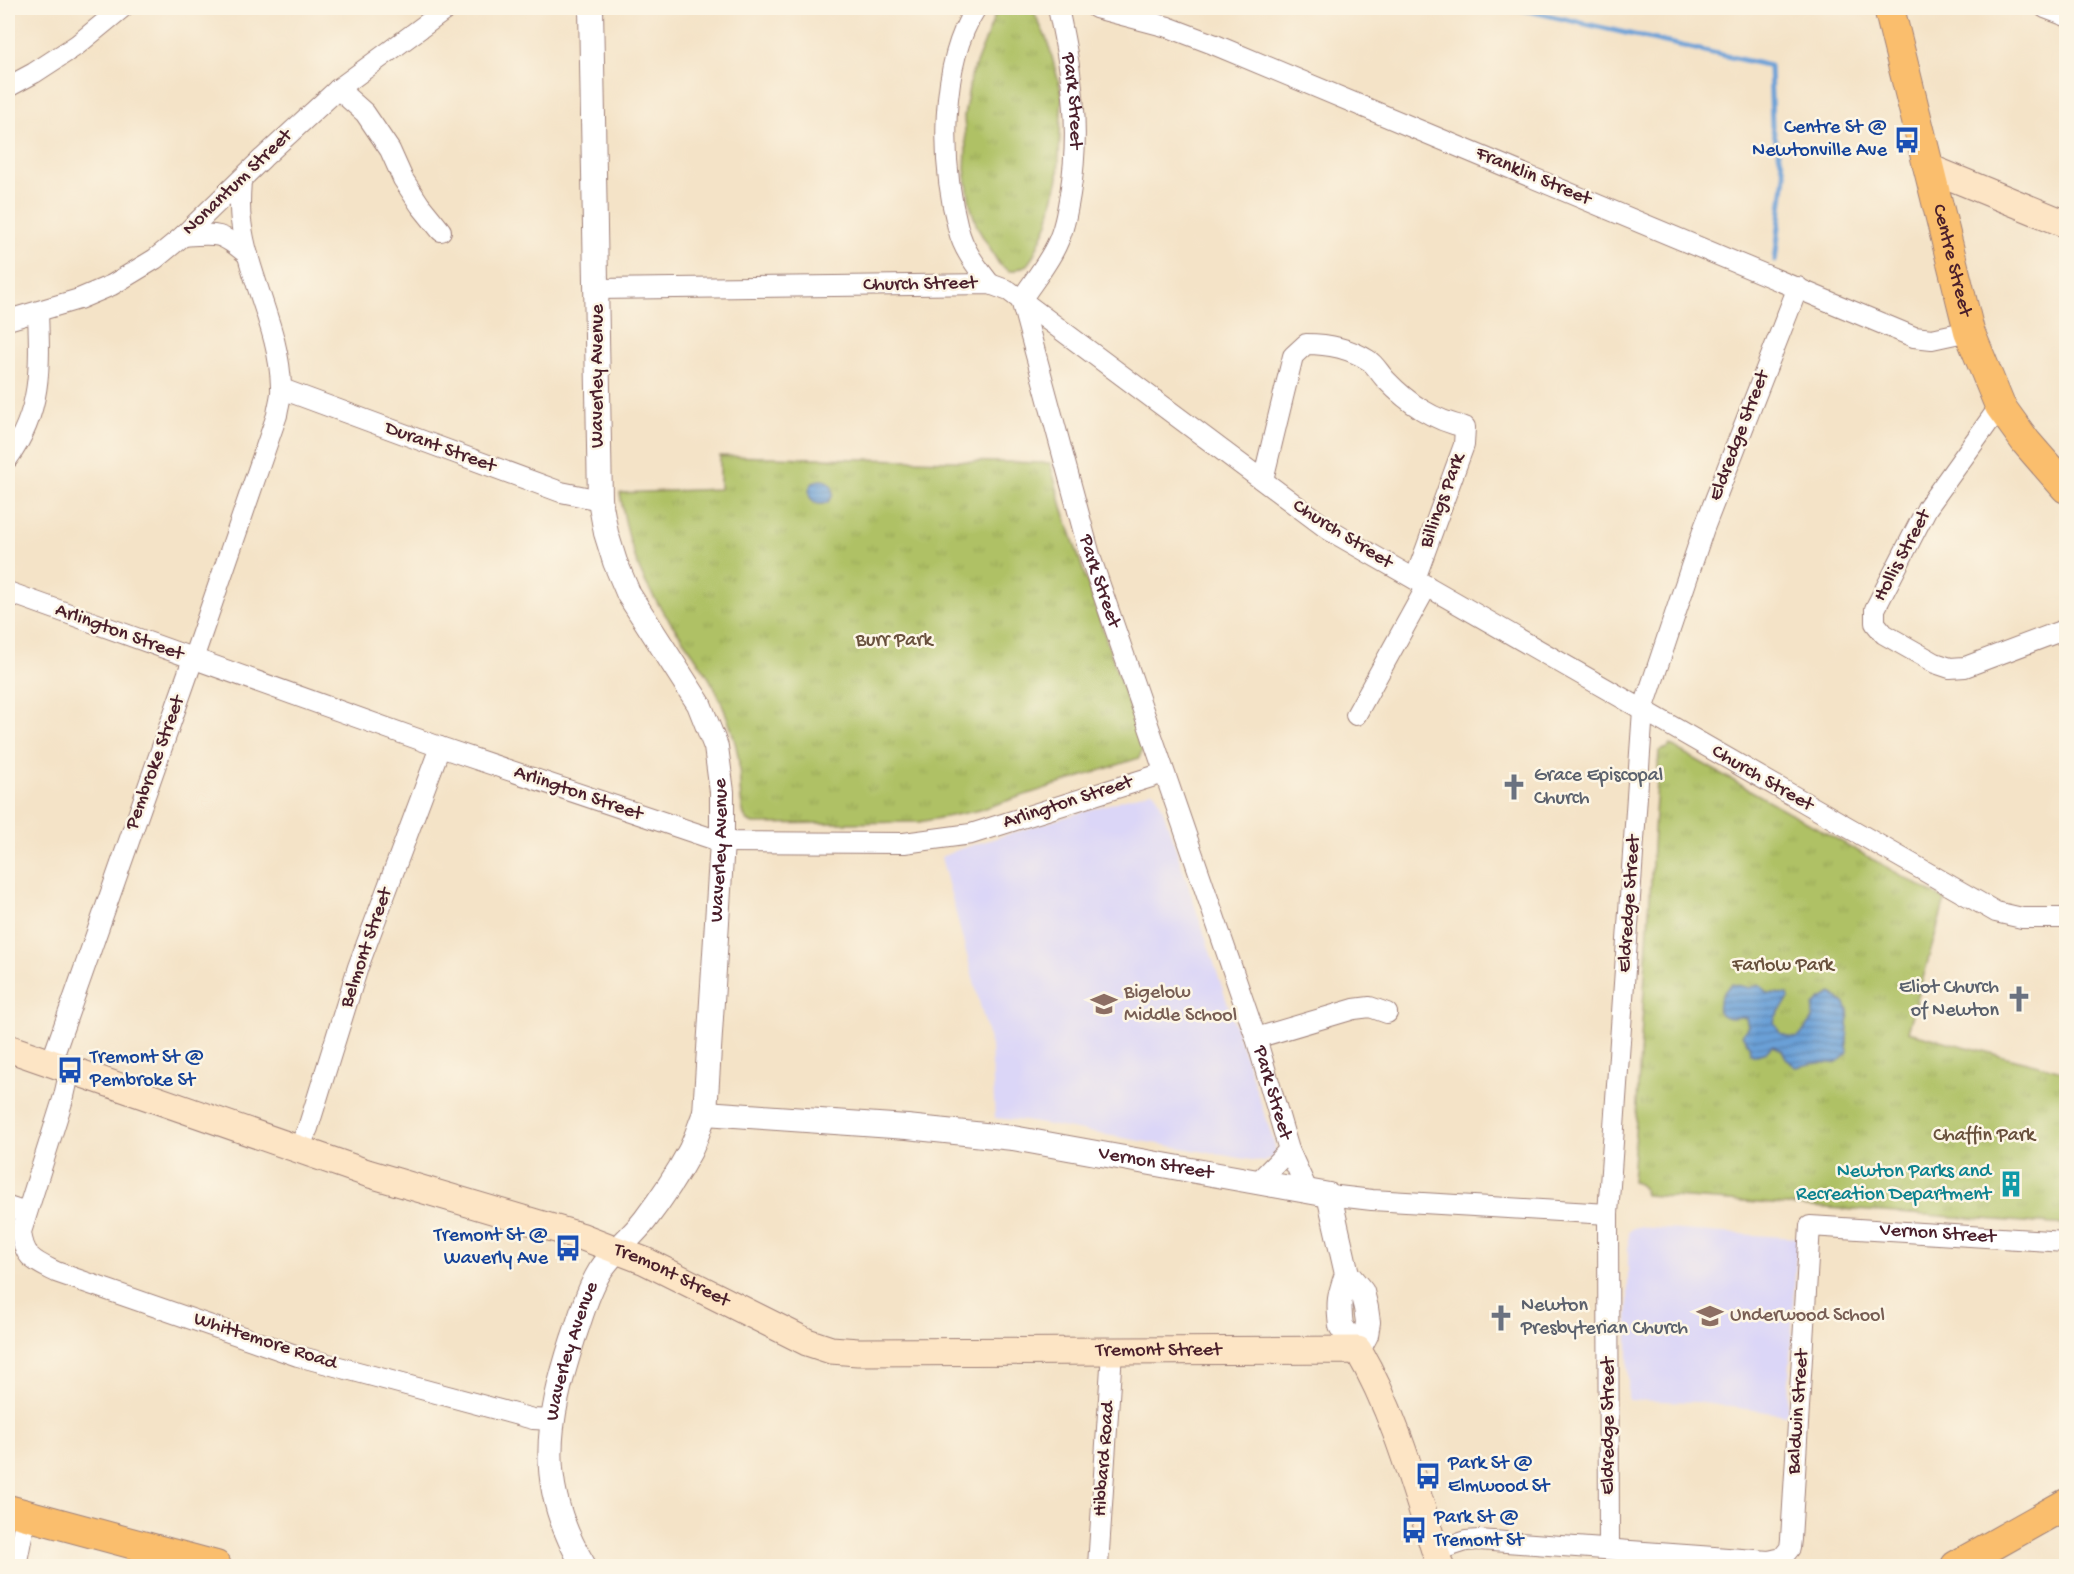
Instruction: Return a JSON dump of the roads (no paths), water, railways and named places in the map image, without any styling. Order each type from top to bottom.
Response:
[{"type":"main road","name":"Centre Street","points":[[1889,8],[1969,331],[2000,406],[2026,442],[2067,488]]},
{"type":"main road","points":[[1927,167],[2067,224]]},
{"type":"main road","name":"Tremont Street","points":[[8,1048],[400,1184],[617,1249],[807,1342],[831,1350],[858,1352],[1358,1350]]},
{"type":"main road","name":"Park Street","points":[[1358,1350],[1374,1377],[1394,1425],[1437,1559]]},
{"type":"main road","points":[[1956,1566],[2067,1504]]},
{"type":"main road","points":[[17,1512],[216,1566]]},
{"type":"street","points":[[8,87],[77,45],[122,8]]},
{"type":"street","name":"Nonantum Street","points":[[8,320],[79,299],[112,285],[155,259],[183,236],[338,89],[448,8]]},
{"type":"street","name":"Waverley Avenue","points":[[584,1566],[569,1543],[555,1500],[550,1462],[551,1420],[558,1389],[588,1294],[599,1272],[645,1220],[690,1150],[705,1113],[722,842],[722,792],[716,747],[699,704],[629,595],[612,552],[600,500],[598,289],[591,8]]},
{"type":"street","points":[[976,8],[970,16],[956,54],[948,95],[947,143],[958,230],[970,259],[990,284]]},
{"type":"street","name":"Park Street","points":[[1058,8],[1073,84],[1076,132],[1071,184],[1066,219],[1056,247],[1021,300],[1092,559],[1256,1038],[1289,1150],[1318,1193],[1347,1274],[1338,1300],[1340,1322],[1358,1350]]},
{"type":"street","name":"Franklin Street","points":[[1096,8],[1168,27],[1213,44],[1914,337],[1932,339],[1969,331]]},
{"type":"street","points":[[2045,8],[2067,16]]},
{"type":"street","points":[[338,89],[365,113],[390,150],[403,179],[441,231]]},
{"type":"street","name":"Pembroke Street","points":[[17,1210],[64,1096],[60,1066],[193,659],[277,415],[282,389],[278,358],[241,224],[239,204],[241,180]]},
{"type":"street","points":[[183,236],[211,233],[229,238],[248,255]]},
{"type":"street","name":"Church Street","points":[[598,289],[990,284],[1009,291],[1329,530],[1996,912],[2022,918],[2067,918]]},
{"type":"street","name":"Eldredge Street","points":[[1609,1549],[1608,1214],[1643,710],[1704,528],[1798,287]]},
{"type":"street","points":[[8,458],[28,425],[36,395],[40,361],[38,312]]},
{"type":"street","name":"Billings Park","points":[[1263,480],[1293,356],[1306,344],[1324,344],[1348,351],[1369,361],[1405,399],[1444,422],[1465,427],[1464,445],[1420,583]]},
{"type":"street","name":"Durant Street","points":[[282,389],[561,492],[600,500]]},
{"type":"street","name":"Hollis Street","points":[[2000,406],[1927,508],[1875,609],[1875,623],[1884,634],[1935,663],[1950,668],[1965,667],[2067,629]]},
{"type":"street","points":[[1356,716],[1420,583]]},
{"type":"street","name":"Arlington Street","points":[[8,592],[440,747],[722,842],[904,843],[971,834],[1164,773]]},
{"type":"street","name":"Belmont Street","points":[[298,1150],[308,1128],[358,967],[440,747]]},
{"type":"street","points":[[1256,1038],[1354,1009],[1370,1007],[1387,1013]]},
{"type":"street","name":"Vernon Street","points":[[705,1113],[928,1128],[1013,1138],[1318,1193],[1372,1200],[1608,1214]]},
{"type":"street","name":"Park Street","points":[[1258,1182],[1289,1150]]},
{"type":"street","name":"Whittemore Road","points":[[17,1210],[23,1247],[35,1262],[56,1272],[298,1356],[533,1419],[551,1420]]},
{"type":"street","name":"Vernon Street","points":[[1810,1226],[2067,1242]]},
{"type":"street","name":"Baldwin Street","points":[[1609,1549],[1769,1561],[1786,1553],[1810,1226]]},
{"type":"street","name":"Hibbard Road","points":[[1098,1566],[1112,1352]]},
{"type":"street","points":[[16,1566],[17,1512]]},
{"type":"street","points":[[1437,1559],[1466,1541],[1479,1540],[1609,1549]]},
{"type":"water","points":[[821,480],[829,484],[833,492],[829,500],[821,504],[813,500],[809,492],[813,484]]},
{"type":"water","points":[[1732,984],[1750,988],[1759,984],[1767,993],[1788,994],[1789,998],[1774,1022],[1780,1033],[1796,1038],[1801,1035],[1812,1019],[1814,1006],[1819,1000],[1832,993],[1845,1004],[1848,1010],[1848,1053],[1835,1063],[1816,1063],[1795,1067],[1782,1050],[1772,1046],[1766,1052],[1754,1056],[1750,1053],[1749,1045],[1742,1035],[1748,1026],[1746,1018],[1729,1018],[1719,1011],[1718,1006],[1722,996]]},
{"type":"waterway","points":[[1516,8],[1770,66],[1772,126],[1785,175],[1775,261]]},
{"type":"place","name":"Centre St @ Newtonville Ave","points":[[1907,140]]},
{"type":"place","name":"Grace Episcopal Church","points":[[1514,787]]},
{"type":"place","name":"Eliot Church of Newton","points":[[2019,999]]},
{"type":"place","name":"Bigelow Middle School","points":[[1104,1004]]},
{"type":"place","name":"Tremont St @ Pembroke St","points":[[70,1070]]},
{"type":"place","name":"Newton Parks and Recreation Department","points":[[2011,1184]]},
{"type":"place","name":"Tremont St @ Waverly Ave","points":[[568,1248]]},
{"type":"place","name":"Underwood School","points":[[1710,1316]]},
{"type":"place","name":"Newton Presbyterian Church","points":[[1501,1318]]},
{"type":"place","name":"Park St @ Elmwood St","points":[[1428,1476]]},
{"type":"place","name":"Park St @ Tremont St","points":[[1414,1530]]},
{"type":"park label","name":"Burr Park","points":[[894,641]]},
{"type":"park label","name":"Farlow Park","points":[[1783,966]]},
{"type":"park label","name":"Chaffin Park","points":[[1984,1136]]}]
